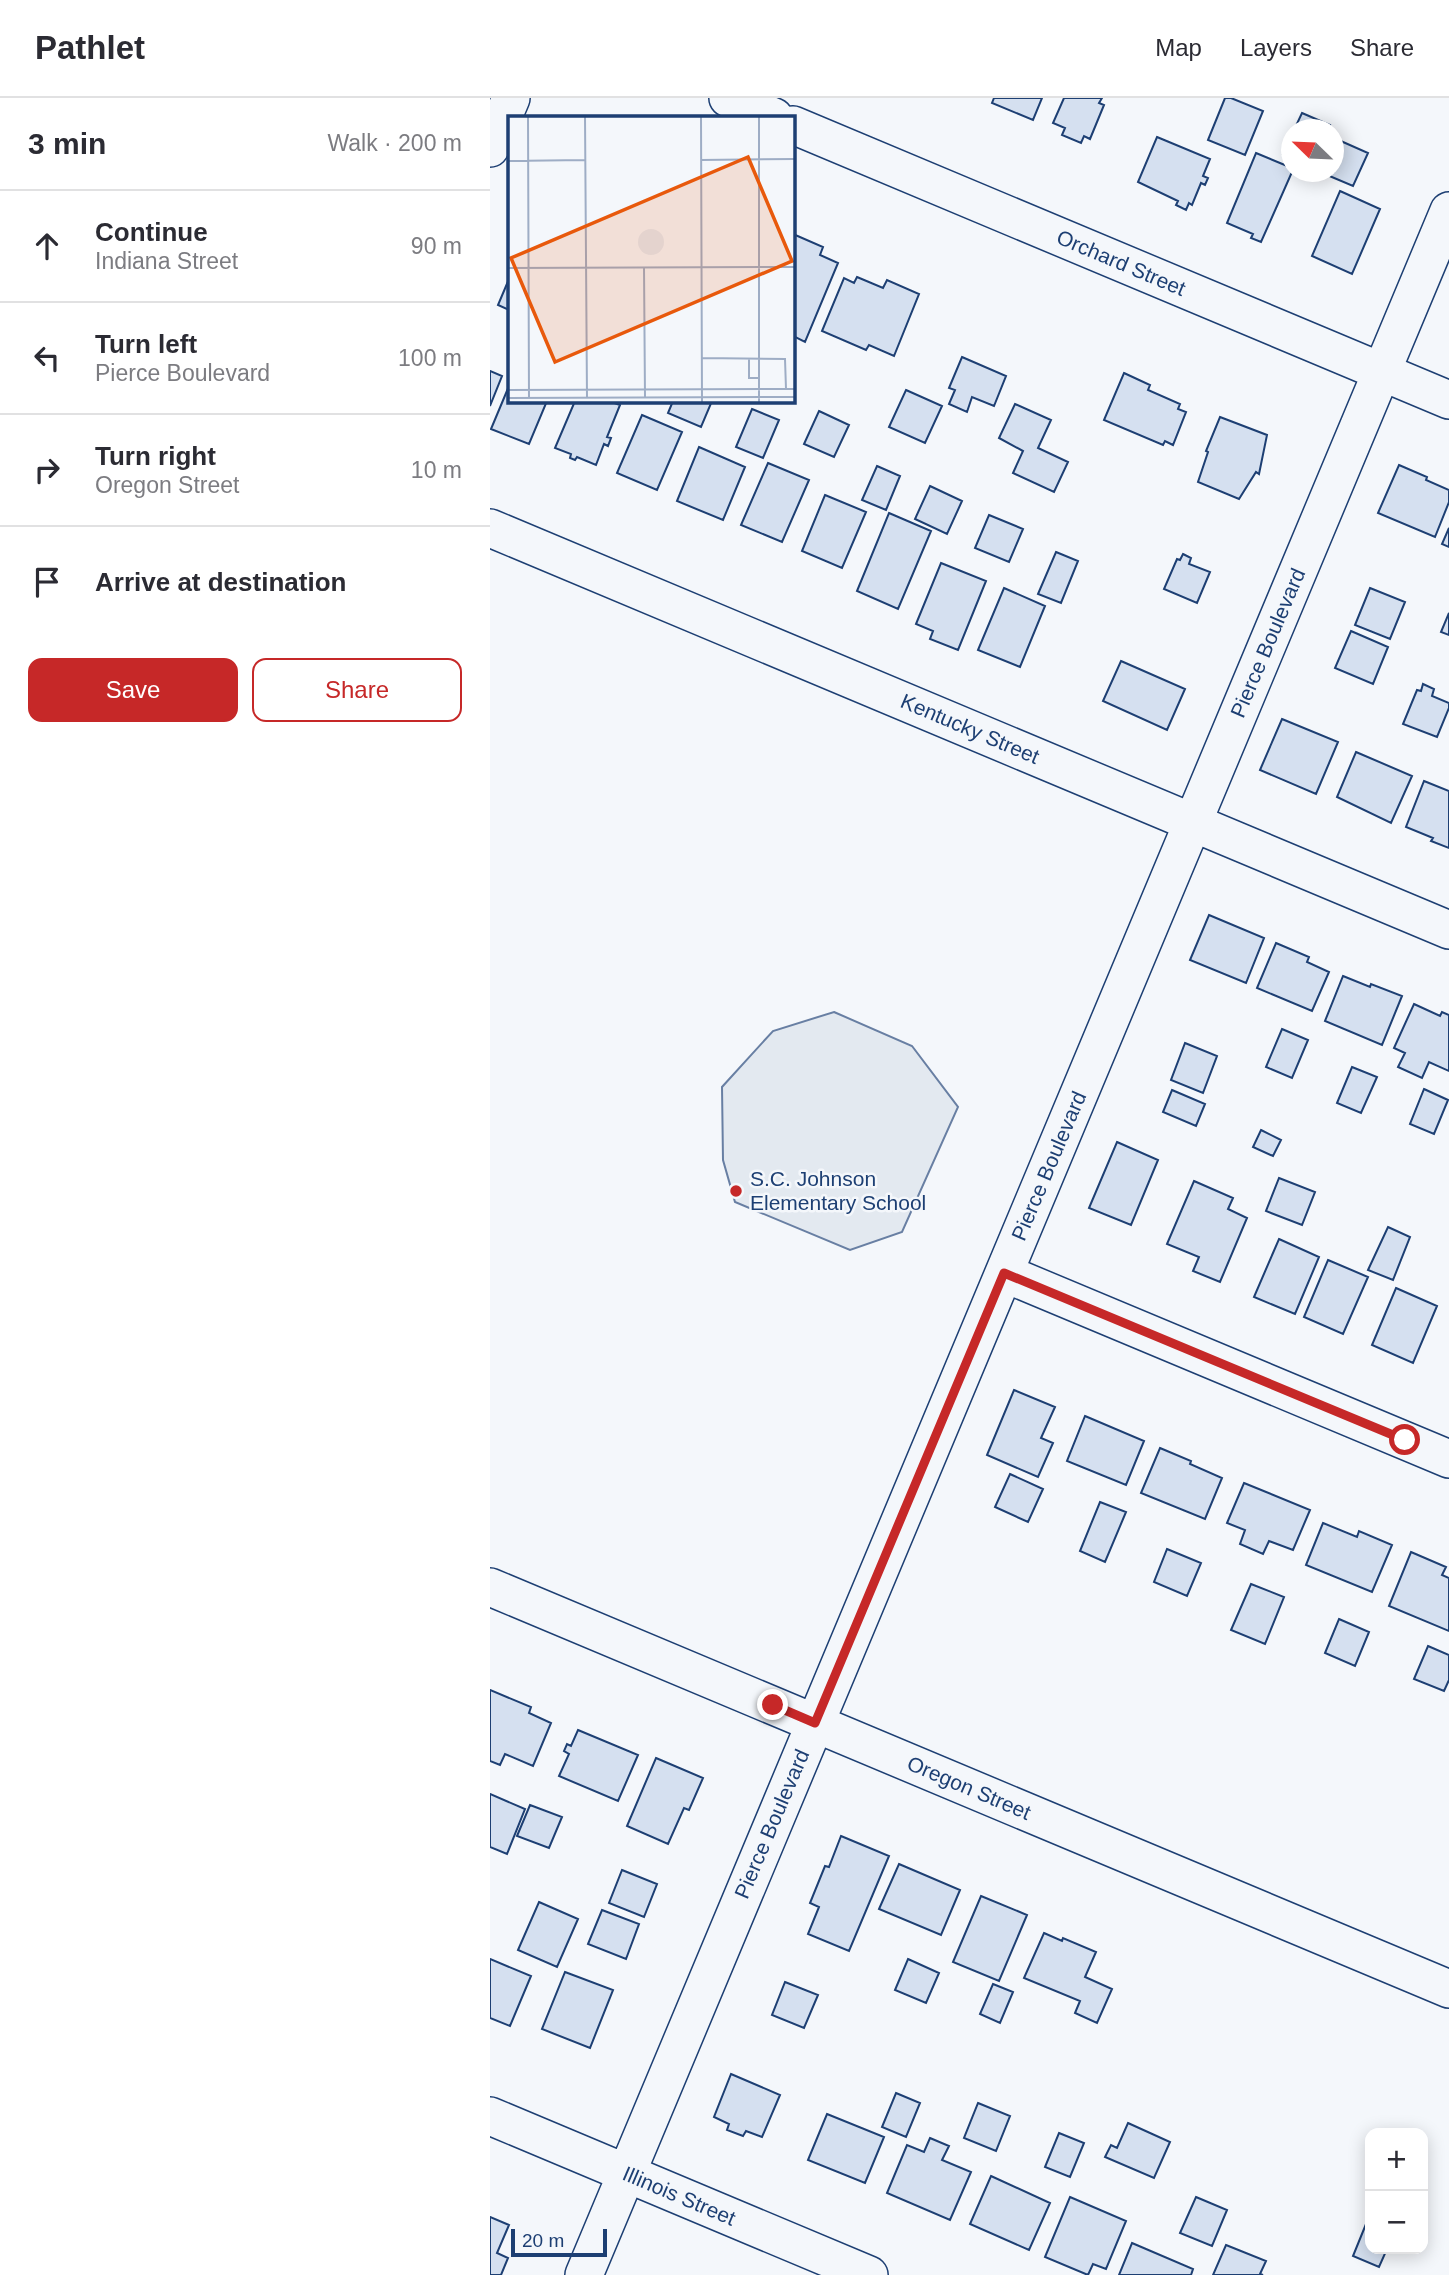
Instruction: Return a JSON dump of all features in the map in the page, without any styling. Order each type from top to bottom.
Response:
[{"type":"street","points":[[490,148],[511,98]]},
{"type":"street","points":[[728,98],[772,116]]},
{"type":"street","name":"Orchard Street","points":[[794,125],[1449,400]]},
{"type":"street","name":"Pierce Boulevard","points":[[583,2275],[1449,212]]},
{"type":"street","name":"Kentucky Street","points":[[490,527],[1449,930]]},
{"type":"street","points":[[1004,1273],[1449,1459]]},
{"type":"street","name":"Oregon Street","points":[[490,1587],[1449,1989]]},
{"type":"street","name":"Illinois Street","points":[[490,2116],[869,2275]]},
{"type":"shaded area","points":[[834,1012],[912,1046],[958,1107],[902,1232],[850,1250],[735,1202],[723,1160],[722,1087],[773,1031]]},
{"type":"building","points":[[994,98],[1042,98],[1033,120],[992,103]]},
{"type":"building","points":[[1064,98],[1102,98],[1099,103],[1104,105],[1090,139],[1084,136],[1081,143],[1062,135],[1065,128],[1053,123]]},
{"type":"building","points":[[1225,98],[1263,111],[1245,155],[1208,140]]},
{"type":"building","points":[[1302,113],[1316,119],[1299,119]]},
{"type":"building","points":[[1157,137],[1210,159],[1203,176],[1208,178],[1205,185],[1201,183],[1192,205],[1189,203],[1186,210],[1176,205],[1178,201],[1138,182]]},
{"type":"building","points":[[1344,142],[1368,153],[1353,186],[1344,182]]},
{"type":"building","points":[[1256,153],[1281,163],[1281,182],[1288,182],[1261,242],[1251,238],[1253,234],[1227,223]]},
{"type":"building","points":[[1340,191],[1380,209],[1352,274],[1312,256]]},
{"type":"building","points":[[794,234],[823,247],[820,255],[838,263],[805,342],[794,336]]},
{"type":"building","points":[[857,277],[883,288],[887,280],[919,294],[894,356],[869,345],[866,350],[822,331],[844,278],[854,283]]},
{"type":"building","points":[[508,281],[508,310],[498,305]]},
{"type":"building","points":[[962,357],[1006,376],[994,406],[972,397],[967,412],[949,404],[955,390],[949,388]]},
{"type":"building","points":[[490,371],[502,376],[490,406]]},
{"type":"building","points":[[1124,373],[1150,385],[1148,390],[1180,404],[1178,409],[1186,412],[1173,445],[1165,441],[1163,445],[1104,420]]},
{"type":"building","points":[[508,388],[508,402],[547,402],[529,444],[491,429]]},
{"type":"building","points":[[906,390],[942,406],[925,443],[889,427]]},
{"type":"building","points":[[575,402],[612,402],[620,405],[607,437],[611,438],[608,446],[604,444],[596,465],[577,457],[575,460],[570,458],[571,454],[555,448]]},
{"type":"building","points":[[673,402],[712,402],[701,427],[668,413]]},
{"type":"building","points":[[1015,404],[1051,420],[1038,448],[1068,462],[1054,492],[1013,473],[1023,451],[999,438]]},
{"type":"building","points":[[752,409],[779,420],[763,458],[736,447]]},
{"type":"building","points":[[819,411],[849,425],[834,457],[804,444]]},
{"type":"building","points":[[642,415],[682,432],[657,490],[617,473]]},
{"type":"building","points":[[1220,417],[1267,435],[1259,474],[1256,472],[1239,499],[1198,482],[1208,452],[1206,451]]},
{"type":"building","points":[[699,447],[745,467],[723,520],[677,501]]},
{"type":"building","points":[[768,463],[809,480],[782,542],[741,525]]},
{"type":"building","points":[[1399,465],[1449,490],[1449,502],[1435,537],[1378,513]]},
{"type":"building","points":[[877,466],[900,476],[886,510],[862,500]]},
{"type":"building","points":[[930,486],[962,501],[947,534],[915,519]]},
{"type":"building","points":[[825,495],[866,512],[842,568],[802,551]]},
{"type":"building","points":[[889,513],[931,531],[898,609],[857,591]]},
{"type":"building","points":[[989,515],[1023,529],[1009,562],[975,548]]},
{"type":"building","points":[[1449,528],[1449,547],[1442,544]]},
{"type":"building","points":[[1056,552],[1078,561],[1061,603],[1038,594]]},
{"type":"building","points":[[1183,554],[1191,558],[1189,564],[1210,572],[1197,603],[1164,589],[1177,559],[1180,560]]},
{"type":"building","points":[[941,563],[986,581],[958,650],[930,639],[933,631],[916,624]]},
{"type":"building","points":[[1004,588],[1045,606],[1020,667],[978,650]]},
{"type":"building","points":[[1370,588],[1405,602],[1390,639],[1355,625]]},
{"type":"building","points":[[1449,613],[1449,635],[1441,632]]},
{"type":"building","points":[[1351,631],[1388,647],[1373,684],[1335,668]]},
{"type":"building","points":[[1121,661],[1185,689],[1167,730],[1103,701]]},
{"type":"building","points":[[1423,684],[1434,689],[1432,696],[1449,703],[1437,737],[1403,724],[1417,690],[1421,691]]},
{"type":"building","points":[[1282,719],[1338,742],[1316,794],[1260,770]]},
{"type":"building","points":[[1356,752],[1412,776],[1391,823],[1337,797]]},
{"type":"building","points":[[1424,781],[1449,791],[1449,848],[1406,827]]},
{"type":"building","points":[[1209,915],[1264,938],[1246,983],[1190,960]]},
{"type":"building","points":[[1276,943],[1309,957],[1307,962],[1329,972],[1312,1011],[1257,988]]},
{"type":"building","points":[[1343,976],[1402,996],[1382,1045],[1325,1021]]},
{"type":"building","points":[[1414,1004],[1440,1016],[1442,1012],[1449,1015],[1449,1071],[1429,1062],[1422,1078],[1398,1067],[1405,1053],[1394,1048]]},
{"type":"building","points":[[1282,1029],[1308,1040],[1292,1078],[1266,1067]]},
{"type":"building","points":[[1185,1043],[1217,1056],[1203,1093],[1171,1080]]},
{"type":"building","points":[[1352,1067],[1377,1077],[1361,1113],[1337,1103]]},
{"type":"building","points":[[1424,1089],[1448,1100],[1434,1134],[1410,1124]]},
{"type":"building","points":[[1172,1090],[1205,1104],[1196,1126],[1163,1112]]},
{"type":"building","points":[[1261,1130],[1281,1140],[1273,1156],[1253,1147]]},
{"type":"building","points":[[1117,1142],[1158,1160],[1131,1225],[1089,1208]]},
{"type":"building","points":[[1279,1178],[1315,1192],[1302,1225],[1266,1211]]},
{"type":"building","points":[[1194,1181],[1233,1198],[1228,1209],[1247,1218],[1220,1282],[1193,1271],[1199,1257],[1167,1244]]},
{"type":"building","points":[[1388,1227],[1410,1237],[1393,1280],[1368,1270]]},
{"type":"building","points":[[1279,1239],[1319,1257],[1295,1314],[1254,1297]]},
{"type":"building","points":[[1328,1260],[1368,1277],[1343,1334],[1304,1317]]},
{"type":"building","points":[[1396,1288],[1437,1306],[1413,1363],[1372,1345]]},
{"type":"building","points":[[1014,1390],[1055,1407],[1041,1438],[1053,1443],[1038,1477],[987,1455]]},
{"type":"building","points":[[1085,1416],[1144,1441],[1126,1485],[1067,1461]]},
{"type":"building","points":[[1160,1448],[1222,1478],[1205,1519],[1141,1493]]},
{"type":"building","points":[[1010,1474],[1043,1489],[1028,1522],[995,1507]]},
{"type":"building","points":[[1244,1483],[1310,1510],[1293,1550],[1269,1541],[1263,1554],[1240,1544],[1245,1530],[1227,1523]]},
{"type":"building","points":[[1100,1502],[1126,1512],[1105,1562],[1080,1551]]},
{"type":"building","points":[[1323,1523],[1357,1537],[1359,1531],[1392,1545],[1372,1592],[1306,1565]]},
{"type":"building","points":[[1167,1549],[1201,1563],[1187,1596],[1154,1582]]},
{"type":"building","points":[[1411,1552],[1446,1567],[1442,1575],[1449,1578],[1449,1631],[1389,1606]]},
{"type":"building","points":[[1251,1584],[1284,1597],[1265,1644],[1231,1630]]},
{"type":"building","points":[[1339,1619],[1369,1632],[1355,1666],[1325,1653]]},
{"type":"building","points":[[1428,1646],[1449,1655],[1449,1680],[1444,1691],[1414,1679]]},
{"type":"building","points":[[490,1690],[531,1707],[529,1713],[551,1723],[533,1766],[505,1754],[500,1765],[490,1761]]},
{"type":"building","points":[[578,1730],[638,1755],[618,1801],[559,1776],[569,1754],[564,1751],[567,1744],[571,1746]]},
{"type":"building","points":[[656,1758],[703,1778],[689,1810],[684,1808],[668,1844],[627,1826]]},
{"type":"building","points":[[490,1794],[525,1809],[507,1854],[490,1847]]},
{"type":"building","points":[[530,1805],[562,1817],[549,1848],[517,1836]]},
{"type":"building","points":[[841,1836],[889,1856],[849,1951],[808,1934],[819,1907],[810,1903],[825,1866],[829,1867]]},
{"type":"building","points":[[899,1864],[960,1890],[941,1935],[879,1909]]},
{"type":"building","points":[[622,1870],[657,1884],[644,1917],[609,1903]]},
{"type":"building","points":[[981,1896],[1027,1915],[999,1981],[953,1962]]},
{"type":"building","points":[[539,1902],[578,1919],[557,1967],[518,1950]]},
{"type":"building","points":[[602,1910],[639,1924],[626,1959],[588,1944]]},
{"type":"building","points":[[1044,1933],[1096,1952],[1085,1977],[1112,1989],[1097,2023],[1075,2013],[1080,2001],[1024,1978]]},
{"type":"building","points":[[490,1959],[531,1976],[510,2026],[490,2018]]},
{"type":"building","points":[[908,1959],[939,1973],[926,2003],[895,1990]]},
{"type":"building","points":[[565,1972],[613,1990],[590,2048],[542,2029]]},
{"type":"building","points":[[785,1982],[818,1995],[804,2028],[772,2015]]},
{"type":"building","points":[[993,1984],[1013,1992],[1000,2023],[980,2014]]},
{"type":"building","points":[[731,2074],[780,2095],[762,2137],[746,2131],[743,2136],[727,2130],[729,2124],[714,2117]]},
{"type":"building","points":[[896,2093],[920,2103],[906,2137],[882,2127]]},
{"type":"building","points":[[978,2103],[1010,2116],[996,2151],[964,2138]]},
{"type":"building","points":[[827,2114],[884,2137],[865,2183],[808,2160]]},
{"type":"building","points":[[1128,2123],[1170,2142],[1154,2178],[1105,2157],[1111,2145],[1117,2148]]},
{"type":"building","points":[[1059,2133],[1084,2143],[1070,2177],[1045,2167]]},
{"type":"building","points":[[930,2138],[949,2146],[942,2160],[971,2172],[950,2220],[887,2193],[907,2145],[924,2152]]},
{"type":"building","points":[[991,2176],[1050,2203],[1029,2250],[970,2224]]},
{"type":"building","points":[[1070,2197],[1126,2221],[1106,2269],[1093,2264],[1088,2275],[1045,2257]]},
{"type":"building","points":[[1196,2197],[1227,2210],[1212,2246],[1180,2233]]},
{"type":"building","points":[[490,2217],[509,2225],[497,2253],[508,2258],[501,2275],[490,2275]]},
{"type":"building","points":[[1365,2226],[1365,2254],[1385,2254],[1379,2267],[1353,2256]]},
{"type":"building","points":[[1132,2243],[1193,2269],[1191,2275],[1119,2275]]},
{"type":"building","points":[[1226,2245],[1266,2261],[1260,2274],[1263,2275],[1213,2275]]},
{"type":"place","name":"S.C. Johnson Elementary School","points":[[736,1191]]},
{"type":"route","points":[[773,1705],[815,1723],[1004,1273],[1405,1440]]}]
